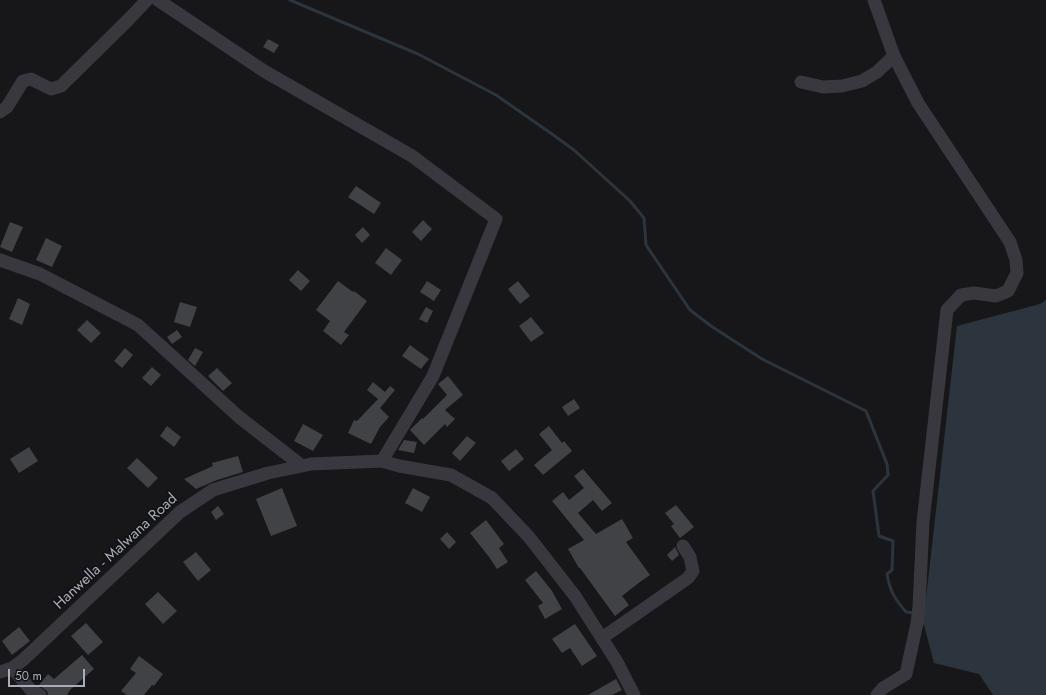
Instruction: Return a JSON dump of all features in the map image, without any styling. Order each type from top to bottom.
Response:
[{"type":"street","points":[[0,112],[7,107],[23,81],[31,79],[51,89],[61,86],[147,0]]},
{"type":"street","points":[[158,0],[264,71],[412,156],[496,219],[433,376],[382,461]]},
{"type":"street","points":[[874,0],[894,56],[918,103],[1010,242],[1016,260],[1017,273],[1008,292],[996,296],[974,293],[961,295],[946,310],[923,522],[917,623],[906,674],[883,688],[876,695]]},
{"type":"street","points":[[801,82],[823,87],[842,86],[862,81],[877,72],[894,56]]},
{"type":"street","points":[[0,260],[40,274],[138,325],[239,417],[302,466]]},
{"type":"street","name":"Hanwella - Malwana Road","points":[[6,670],[23,660],[180,512],[213,490],[268,473],[311,464],[382,461],[399,466],[451,475],[492,498],[529,537],[575,596],[617,662],[634,695]]},
{"type":"street","points":[[602,638],[688,578],[693,571],[690,557],[683,546]]},
{"type":"street","points":[[6,670],[40,695]]},
{"type":"shaded area","points":[[1046,300],[1046,695],[993,695],[979,674],[934,663],[924,625],[917,623],[925,607],[957,326],[1040,304]]},
{"type":"building","points":[[268,39],[279,45],[274,53],[263,47]]},
{"type":"building","points":[[356,186],[381,203],[374,214],[348,197]]},
{"type":"building","points":[[423,220],[432,229],[421,241],[412,232]]},
{"type":"building","points":[[10,222],[23,227],[12,252],[0,247]]},
{"type":"building","points":[[363,227],[370,235],[362,243],[355,235]]},
{"type":"building","points":[[46,238],[62,246],[52,267],[36,260]]},
{"type":"building","points":[[386,248],[402,260],[391,275],[375,263]]},
{"type":"building","points":[[298,270],[310,281],[301,291],[289,280]]},
{"type":"building","points":[[338,281],[367,301],[344,332],[349,335],[341,345],[323,331],[330,321],[316,310]]},
{"type":"building","points":[[427,281],[441,290],[434,301],[420,292]]},
{"type":"building","points":[[518,281],[530,296],[520,304],[508,289]]},
{"type":"building","points":[[18,298],[30,304],[22,325],[9,319]]},
{"type":"building","points":[[180,302],[197,307],[190,327],[174,322]]},
{"type":"building","points":[[426,307],[433,311],[427,323],[419,319]]},
{"type":"building","points":[[531,317],[544,333],[531,342],[519,326]]},
{"type":"building","points":[[87,320],[101,333],[91,343],[77,330]]},
{"type":"building","points":[[177,330],[182,337],[172,344],[167,337]]},
{"type":"building","points":[[410,345],[429,359],[421,369],[402,356]]},
{"type":"building","points":[[125,348],[133,355],[122,368],[114,361]]},
{"type":"building","points":[[195,348],[203,352],[195,366],[188,360]]},
{"type":"building","points":[[152,367],[161,375],[151,386],[142,378]]},
{"type":"building","points":[[217,368],[232,383],[223,391],[208,376]]},
{"type":"building","points":[[448,376],[463,395],[445,410],[455,419],[447,427],[445,424],[424,445],[410,430],[447,395],[438,384]]},
{"type":"building","points":[[373,382],[385,392],[390,386],[395,390],[380,408],[389,417],[380,427],[371,444],[348,433],[354,420],[357,421],[378,399],[367,390]]},
{"type":"building","points":[[574,399],[580,408],[568,416],[562,407]]},
{"type":"building","points":[[303,424],[323,435],[313,451],[294,441]]},
{"type":"building","points":[[167,426],[181,437],[174,447],[160,436]]},
{"type":"building","points":[[549,426],[562,443],[564,441],[572,451],[543,475],[534,465],[552,450],[539,434]]},
{"type":"building","points":[[467,436],[476,443],[460,461],[452,453]]},
{"type":"building","points":[[404,440],[417,442],[414,453],[398,450]]},
{"type":"building","points":[[29,447],[38,461],[19,473],[10,459]]},
{"type":"building","points":[[516,449],[524,459],[509,471],[501,461]]},
{"type":"building","points":[[238,456],[243,472],[217,480],[196,489],[184,479],[213,466],[212,463]]},
{"type":"building","points":[[137,458],[158,478],[148,488],[127,468]]},
{"type":"building","points":[[583,469],[612,503],[602,511],[593,500],[578,513],[596,534],[622,519],[633,538],[626,542],[650,575],[622,596],[629,605],[615,616],[579,568],[568,549],[584,540],[552,501],[563,492],[569,500],[584,488],[574,476]]},
{"type":"building","points":[[282,488],[297,526],[271,536],[256,499]]},
{"type":"building","points":[[413,488],[430,497],[422,512],[405,503]]},
{"type":"building","points":[[676,505],[694,527],[680,538],[671,526],[674,524],[665,513]]},
{"type":"building","points":[[218,506],[224,514],[216,520],[211,512]]},
{"type":"building","points":[[486,520],[504,544],[499,548],[508,562],[497,569],[470,533]]},
{"type":"building","points":[[447,532],[456,542],[449,549],[440,539]]},
{"type":"building","points":[[675,547],[679,555],[672,561],[667,555]]},
{"type":"building","points":[[196,552],[211,570],[198,581],[183,562]]},
{"type":"building","points":[[536,571],[552,591],[562,609],[545,619],[538,606],[543,603],[525,580]]},
{"type":"building","points":[[158,592],[177,611],[163,624],[145,604]]},
{"type":"building","points":[[86,623],[103,642],[88,655],[71,636]]},
{"type":"building","points":[[575,624],[597,656],[582,666],[570,648],[562,653],[552,639]]},
{"type":"building","points":[[19,627],[30,641],[12,655],[2,641]]},
{"type":"building","points":[[82,655],[94,669],[70,690],[67,695],[48,695],[47,691],[39,685],[48,674],[54,679]]},
{"type":"building","points":[[139,656],[163,674],[154,686],[152,685],[144,695],[127,695],[121,691],[136,673],[130,669]]},
{"type":"building","points":[[616,679],[622,690],[612,695],[588,695]]},
{"type":"waterway","points":[[290,0],[418,54],[496,95],[552,134],[574,150],[630,201],[644,218],[646,245],[690,310],[711,326],[762,359],[866,411],[887,464],[888,475],[873,491],[879,536],[893,541],[892,570],[887,574],[888,580],[896,599],[902,607],[906,612],[914,613]]}]
